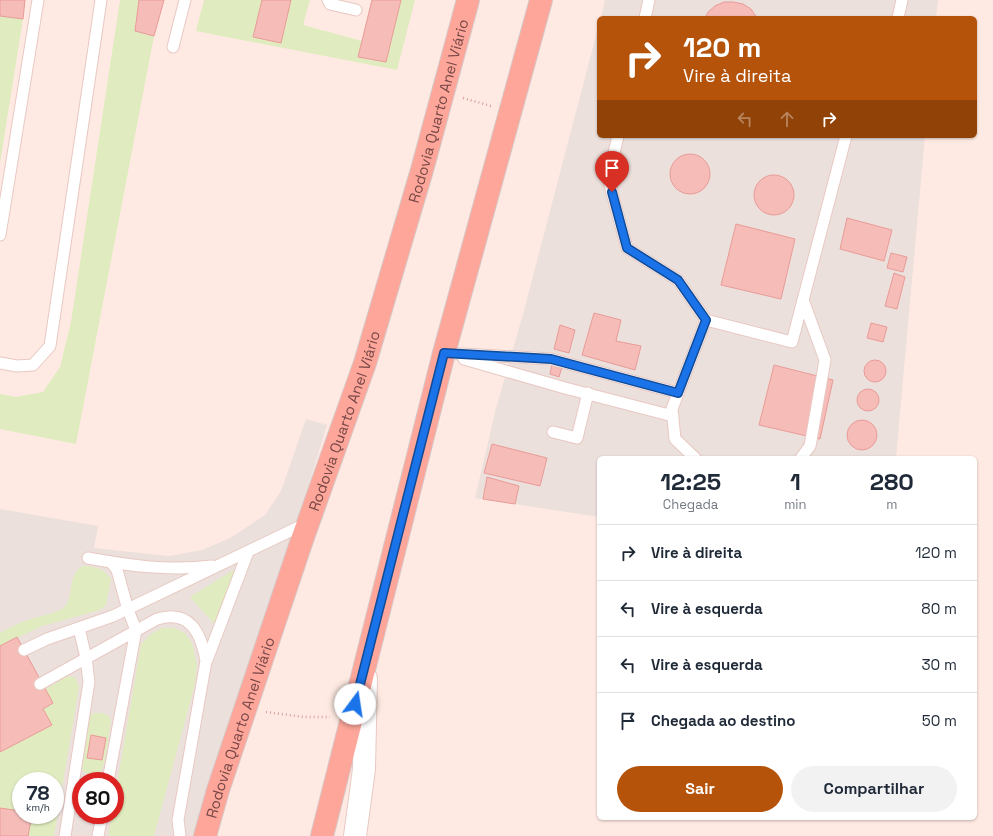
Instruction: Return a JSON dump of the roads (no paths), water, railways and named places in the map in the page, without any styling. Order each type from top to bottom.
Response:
[{"type":"highway","name":"Rodovia Quarto Anel Viário","points":[[205,836],[218,790],[245,709],[308,523],[365,363],[422,170],[468,0]]},
{"type":"highway","points":[[322,836],[444,353],[541,0]]},
{"type":"street","points":[[355,836],[364,769],[366,663]]},
{"type":"lane","points":[[0,235],[38,0]]},
{"type":"lane","points":[[0,362],[17,366],[33,365],[50,346],[101,0]]},
{"type":"lane","points":[[173,47],[185,0]]},
{"type":"lane","points":[[328,0],[330,4],[356,10]]},
{"type":"lane","points":[[645,16],[649,0]]},
{"type":"lane","points":[[898,16],[902,0]]},
{"type":"lane","points":[[618,138],[608,178],[627,248],[678,280],[706,320],[792,342],[845,138]]},
{"type":"lane","points":[[802,456],[810,446],[825,360],[803,300]]},
{"type":"lane","points":[[693,456],[674,439],[672,409],[706,320]]},
{"type":"lane","points":[[444,353],[551,359],[678,393]]},
{"type":"lane","points":[[444,353],[588,394],[673,416]]},
{"type":"lane","points":[[553,432],[576,438],[588,394]]},
{"type":"lane","points":[[24,650],[47,639],[128,610],[308,523]]},
{"type":"lane","points":[[180,836],[178,820],[206,661],[248,552]]},
{"type":"lane","points":[[88,558],[134,566],[187,569],[221,565]]},
{"type":"lane","points":[[110,772],[136,630],[128,610],[117,570],[111,562]]},
{"type":"lane","points":[[40,684],[136,630],[165,616],[176,616],[190,623],[196,630],[203,644],[206,661]]},
{"type":"lane","points":[[66,836],[89,682],[86,658],[78,628]]},
{"type":"lane","points":[[98,836],[100,824]]}]
